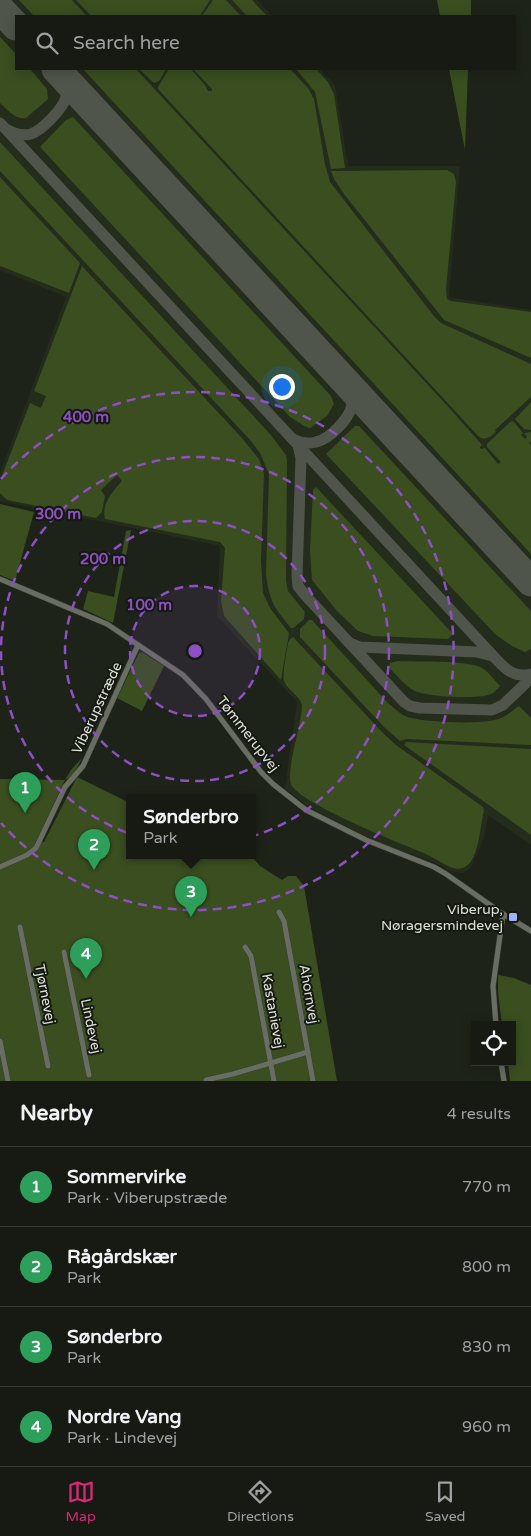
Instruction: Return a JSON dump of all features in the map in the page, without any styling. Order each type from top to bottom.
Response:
[{"type":"street","name":"Tømmerupvej","points":[[0,578],[94,617],[177,670],[206,699],[261,772],[306,810],[366,840],[434,867],[531,931]]},
{"type":"street","name":"Viberupstræde","points":[[0,867],[27,855],[36,848],[65,787],[83,766],[138,645]]},
{"type":"street","name":"Ahornvej","points":[[279,912],[284,921],[313,1081]]},
{"type":"street","points":[[496,1021],[493,986],[503,914]]},
{"type":"street","name":"Tjørnevej","points":[[20,927],[48,1066]]},
{"type":"street","name":"Kastanievej","points":[[245,947],[251,956],[274,1081]]},
{"type":"street","name":"Lindevej","points":[[64,952],[89,1075]]},
{"type":"street","points":[[0,1041],[8,1081]]},
{"type":"street","points":[[206,1080],[308,1052]]},
{"type":"street","points":[[502,1066],[504,1081]]},
{"type":"shaded area","points":[[0,0],[257,0],[271,15],[15,15],[15,70],[321,70],[335,85],[348,166],[460,166],[449,297],[531,310],[531,845],[488,815],[484,838],[471,867],[464,873],[460,873],[377,842],[309,807],[285,789],[297,702],[217,616],[220,546],[0,501],[0,473],[66,297],[0,270]]},
{"type":"green space","points":[[19,0],[72,0],[86,15],[33,15]]},
{"type":"green space","points":[[76,0],[210,0],[201,15],[90,15]]},
{"type":"green space","points":[[213,0],[226,0],[240,15],[203,15]]},
{"type":"green space","points":[[232,0],[252,0],[266,15],[246,15]]},
{"type":"green space","points":[[437,0],[471,0],[471,15],[440,15]]},
{"type":"green space","points":[[0,37],[15,53],[15,70],[31,70],[47,89],[48,99],[26,118],[15,116],[0,103]]},
{"type":"green space","points":[[84,70],[137,70],[453,412],[482,445],[481,449],[485,448],[498,464],[501,462],[487,447],[487,444],[513,421],[523,433],[521,435],[525,439],[527,437],[524,433],[531,432],[531,441],[529,443],[531,445],[531,554]]},
{"type":"green space","points":[[140,70],[165,70],[159,81],[154,83]]},
{"type":"green space","points":[[168,70],[192,70],[208,91],[212,91],[194,70],[291,70],[308,88],[314,99],[325,164],[330,182],[441,323],[531,364],[531,397],[495,430],[496,432],[490,437],[479,437],[158,87]]},
{"type":"green space","points":[[297,70],[317,70],[328,82],[334,94],[345,168],[331,169],[315,92]]},
{"type":"green space","points":[[449,70],[468,70],[465,150]]},
{"type":"green space","points":[[73,117],[331,396],[334,404],[327,416],[310,428],[290,417],[40,147],[66,120]]},
{"type":"green space","points":[[0,142],[270,434],[286,455],[286,580],[288,591],[305,612],[304,619],[293,628],[276,609],[267,583],[269,474],[260,453],[251,441],[0,171]]},
{"type":"green space","points":[[447,170],[454,174],[456,182],[446,289],[447,299],[531,312],[531,358],[444,320],[344,194],[331,171]]},
{"type":"green space","points":[[0,177],[80,263],[69,293],[0,266]]},
{"type":"green space","points":[[82,266],[241,437],[259,459],[264,474],[261,561],[263,593],[270,608],[289,633],[281,680],[224,616],[221,601],[225,548],[220,542],[105,519],[106,503],[122,481],[117,475],[101,490],[105,496],[102,512],[96,518],[7,500],[0,493],[0,481],[30,403],[41,408],[46,396],[34,391]]},
{"type":"green space","points":[[531,402],[531,430],[524,429],[515,419]]},
{"type":"green space","points":[[355,426],[359,426],[531,611],[531,649],[525,652],[496,635],[326,454]]},
{"type":"green space","points":[[316,487],[453,634],[448,639],[373,636],[358,631],[337,611],[312,580],[310,550],[313,490]]},
{"type":"green space","points":[[0,504],[34,512],[15,581],[0,575]]},
{"type":"green space","points":[[131,530],[113,623],[83,609],[88,591],[114,597],[126,531]]},
{"type":"green space","points":[[309,620],[312,620],[388,703],[405,716],[444,722],[484,722],[503,717],[519,706],[531,718],[531,745],[406,739],[400,741],[384,727],[300,637],[300,629]]},
{"type":"green space","points":[[293,637],[396,745],[483,807],[484,811],[476,850],[470,863],[465,867],[458,869],[450,867],[426,854],[353,823],[312,802],[298,792],[291,784],[292,757],[300,724],[302,705],[299,698],[287,686],[284,680],[288,643]]},
{"type":"green space","points":[[142,652],[164,666],[142,711],[117,698],[139,653]]},
{"type":"green space","points":[[398,661],[452,662],[472,665],[486,670],[500,686],[492,694],[473,697],[451,697],[421,693],[408,687],[389,668],[390,663]]},
{"type":"green space","points":[[406,742],[531,749],[531,835],[404,745]]},
{"type":"green space","points":[[82,758],[73,773],[65,780],[71,770]]},
{"type":"green space","points":[[77,777],[126,801],[126,859],[254,859],[260,866],[282,880],[288,876],[296,876],[304,886],[337,1081],[0,1081],[0,779],[65,780],[36,842],[44,842]]},
{"type":"green space","points":[[498,975],[514,978],[531,985],[531,1081],[510,1081],[508,1066],[516,1066],[516,1021],[502,1021]]},
{"type":"taxiway","points":[[8,130],[13,133],[28,135],[36,132],[46,124],[57,113],[66,97],[64,78]]},
{"type":"taxiway","points":[[0,123],[500,663],[507,670],[516,674],[531,674]]},
{"type":"taxiway","points":[[293,439],[304,443],[316,442],[322,440],[340,426],[349,413],[352,401],[351,392],[344,380]]},
{"type":"taxiway","points":[[298,445],[301,458],[298,586],[404,702],[410,706],[420,708],[492,710],[503,705],[531,678]]},
{"type":"taxiway","points":[[350,643],[360,647],[477,652],[492,656]]},
{"type":"runway","points":[[0,9],[15,25]]},
{"type":"runway","points":[[57,70],[531,582]]},
{"type":"place","name":"Sommervirke","points":[[25,813]]},
{"type":"place","name":"Rågårdskær","points":[[94,870]]},
{"type":"place","name":"Sønderbro","points":[[191,917]]},
{"type":"place","name":"Viberup, Nøragersmindevej","points":[[513,917]]},
{"type":"place","name":"Nordre Vang","points":[[86,979]]}]
